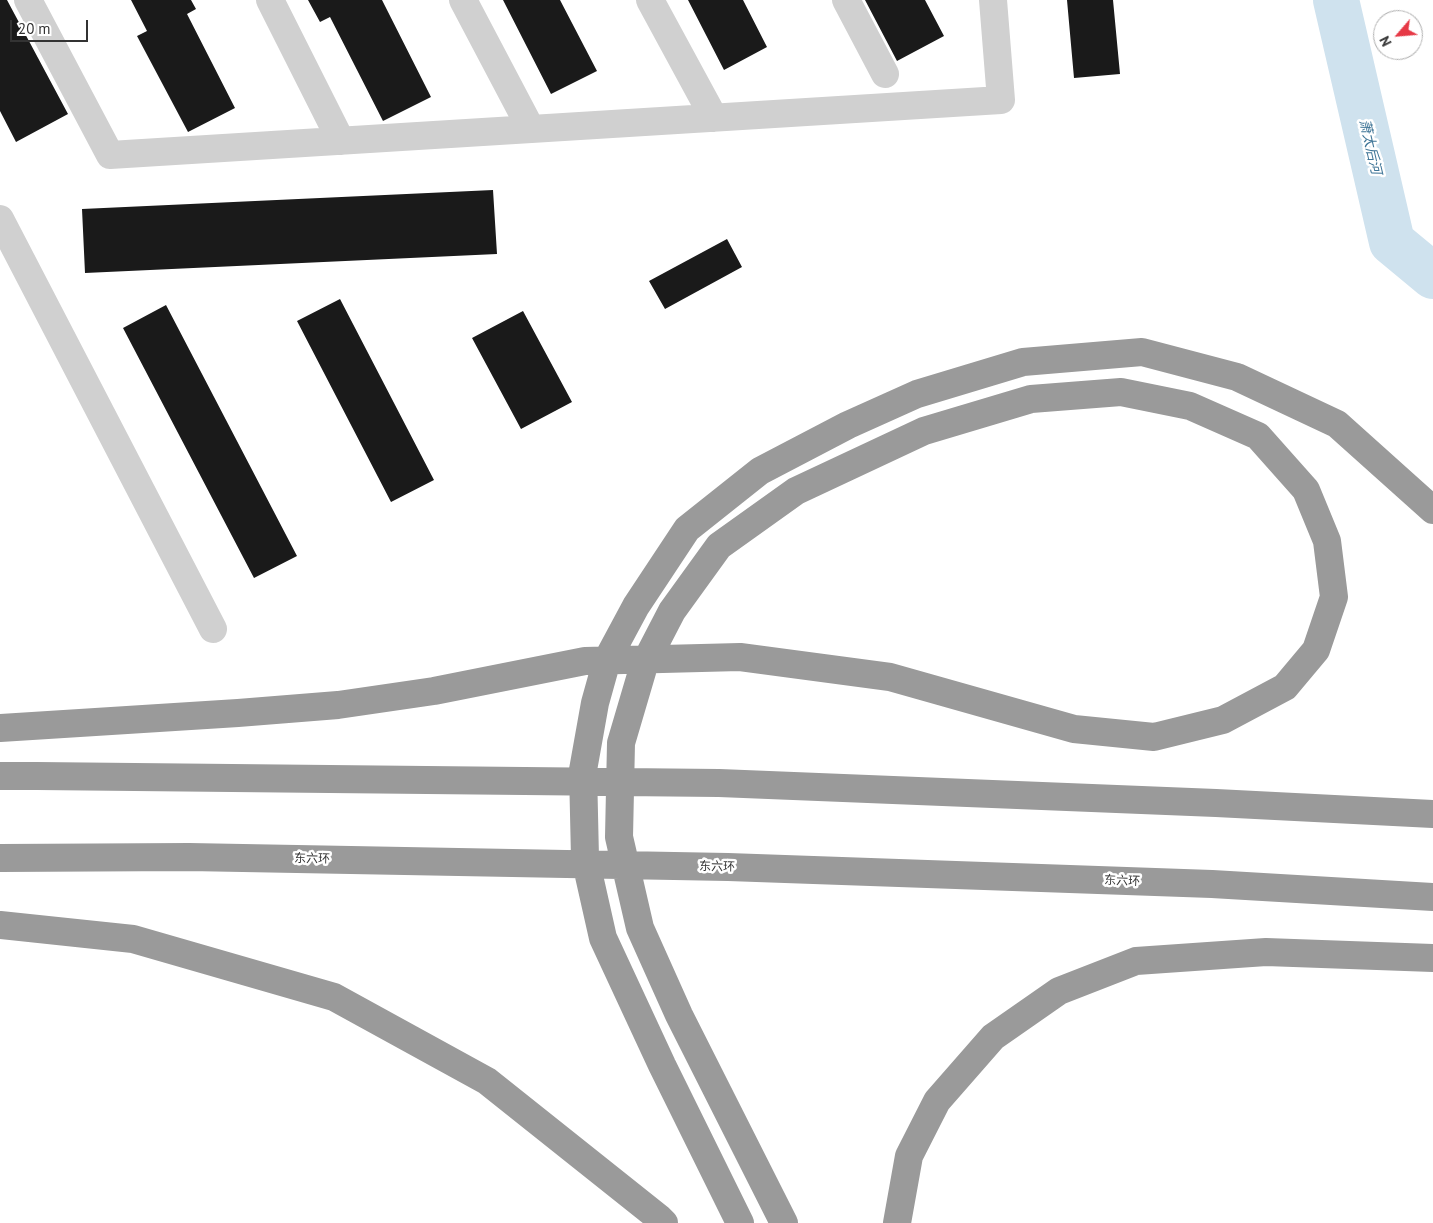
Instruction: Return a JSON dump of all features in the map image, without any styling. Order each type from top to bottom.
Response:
[{"type":"highway","points":[[740,1223],[662,1065],[603,938],[585,858],[583,770],[595,703],[607,660],[636,606],[687,529],[760,471],[848,424],[917,394],[1023,362],[1142,352],[1237,377],[1337,424],[1433,510]]},
{"type":"highway","points":[[0,728],[338,705],[434,691],[585,661],[740,657],[890,677],[1074,729],[1154,737],[1223,720],[1285,687],[1316,650],[1334,597],[1327,541],[1306,490],[1258,436],[1190,406],[1121,392],[1032,399],[924,431],[796,490],[720,546],[672,611],[644,665],[621,743],[619,837],[640,928],[678,1015],[784,1223]]},
{"type":"highway","points":[[0,776],[719,783],[1216,802],[1433,814]]},
{"type":"highway","name":"东六环","points":[[0,858],[199,857],[728,867],[1212,884],[1433,897]]},
{"type":"highway","points":[[0,925],[133,939],[334,997],[487,1080],[661,1220]]},
{"type":"highway","points":[[897,1223],[909,1156],[937,1102],[994,1037],[1059,991],[1136,961],[1266,952],[1433,958]]},
{"type":"street","points":[[28,0],[110,155],[1001,100],[993,0]]},
{"type":"street","points":[[270,0],[342,141]]},
{"type":"street","points":[[463,0],[531,129]]},
{"type":"street","points":[[650,0],[714,118]]},
{"type":"street","points":[[846,0],[885,74]]},
{"type":"street","points":[[0,219],[10,262],[213,628]]},
{"type":"building","points":[[0,0],[7,0],[68,114],[16,142],[0,111]]},
{"type":"building","points":[[131,0],[191,0],[196,9],[187,14],[235,108],[188,132],[137,36],[147,31]]},
{"type":"building","points":[[308,0],[382,0],[431,97],[383,121],[330,17],[320,22]]},
{"type":"building","points":[[503,0],[560,0],[597,71],[551,94]]},
{"type":"building","points":[[688,0],[743,0],[767,47],[724,70]]},
{"type":"building","points":[[865,0],[925,0],[944,36],[897,61]]},
{"type":"building","points":[[1067,0],[1113,0],[1120,74],[1074,78]]},
{"type":"building","points":[[493,190],[497,254],[85,273],[82,209]]},
{"type":"building","points":[[727,239],[742,267],[665,309],[649,281]]},
{"type":"building","points":[[340,299],[434,480],[391,502],[297,321]]},
{"type":"building","points":[[166,305],[297,556],[254,578],[123,328]]},
{"type":"building","points":[[523,311],[572,402],[521,429],[472,338]]},
{"type":"waterway","name":"萧太后河","points":[[1336,0],[1392,242],[1433,276]]}]
